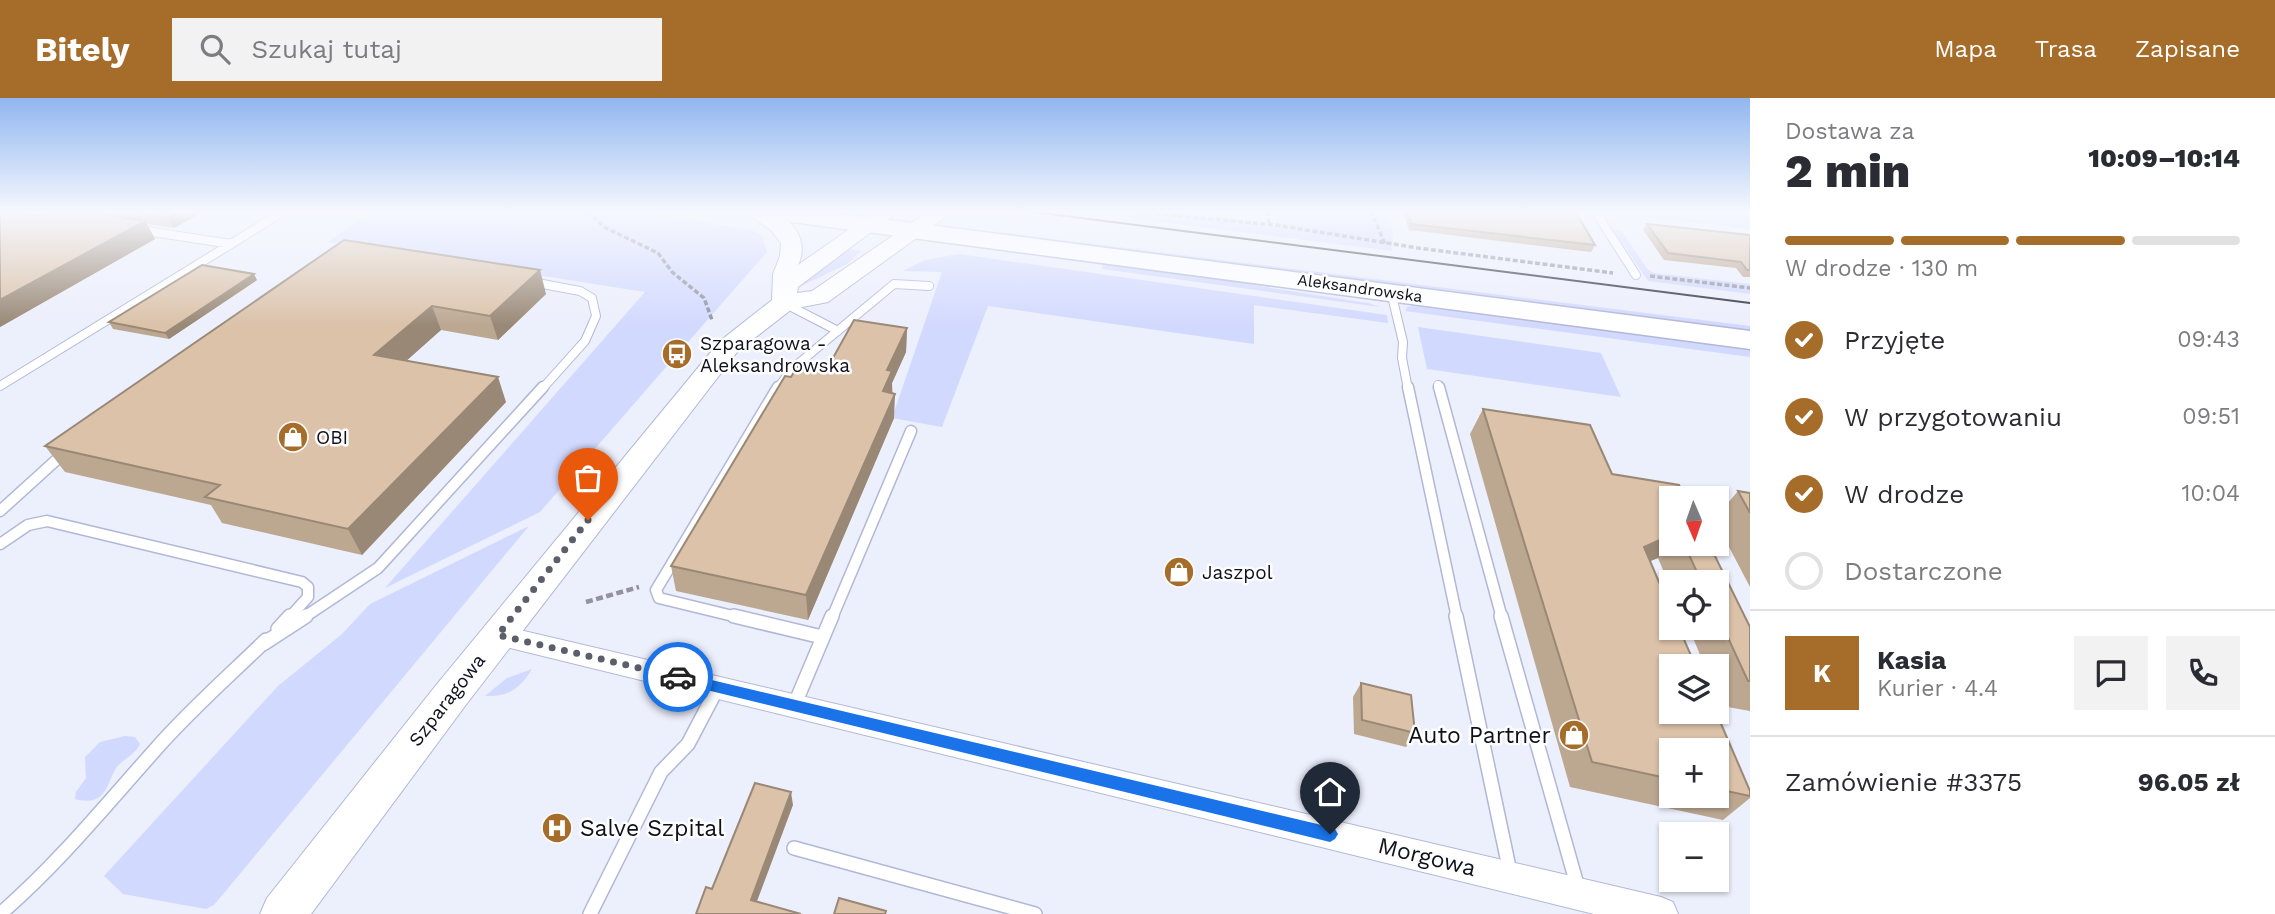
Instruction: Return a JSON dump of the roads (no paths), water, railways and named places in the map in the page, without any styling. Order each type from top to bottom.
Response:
[{"type":"main road","name":"Aleksandrowska","points":[[1127,249],[1391,292],[1750,340]]},
{"type":"main road","name":"Aleksandrowska","points":[[1190,249],[1750,318]]},
{"type":"street","points":[[784,296],[782,272],[792,249]]},
{"type":"street","name":"Szparagowa","points":[[283,914],[498,635],[721,354],[840,249]]},
{"type":"street","name":"Szparagowa","points":[[784,296],[819,297],[885,249]]},
{"type":"street","name":"Morgowa","points":[[498,635],[1661,914]]},
{"type":"lane","points":[[0,386],[223,249]]},
{"type":"lane","points":[[1619,249],[1636,275]]},
{"type":"lane","points":[[263,644],[378,568],[585,341],[596,316],[592,298],[572,289],[526,281]]},
{"type":"lane","points":[[822,637],[659,598],[656,590],[780,383],[793,368],[894,284],[929,286]]},
{"type":"lane","points":[[1391,292],[1403,342],[1402,358],[1511,878]]},
{"type":"lane","points":[[784,296],[838,331]]},
{"type":"lane","points":[[1438,385],[1562,838],[1581,895]]},
{"type":"lane","points":[[794,706],[911,431]]},
{"type":"lane","points":[[0,511],[43,470],[78,443]]},
{"type":"lane","points":[[0,544],[28,525],[47,521],[302,582],[308,587],[308,597],[156,748],[109,804],[22,895],[0,914]]},
{"type":"lane","points":[[590,914],[661,772],[676,762],[689,746],[718,687]]},
{"type":"lane","points":[[794,848],[1035,914]]},
{"type":"tram line","points":[[1326,249],[1750,303]]},
{"type":"place","name":"Szparagowa - Aleksandrowska","points":[[677,354]]},
{"type":"place","name":"OBI","points":[[293,437]]},
{"type":"place","name":"Jaszpol","points":[[1179,572]]},
{"type":"place","name":"Auto Partner","points":[[1574,735]]},
{"type":"place","name":"Salve Szpital","points":[[557,828]]}]
